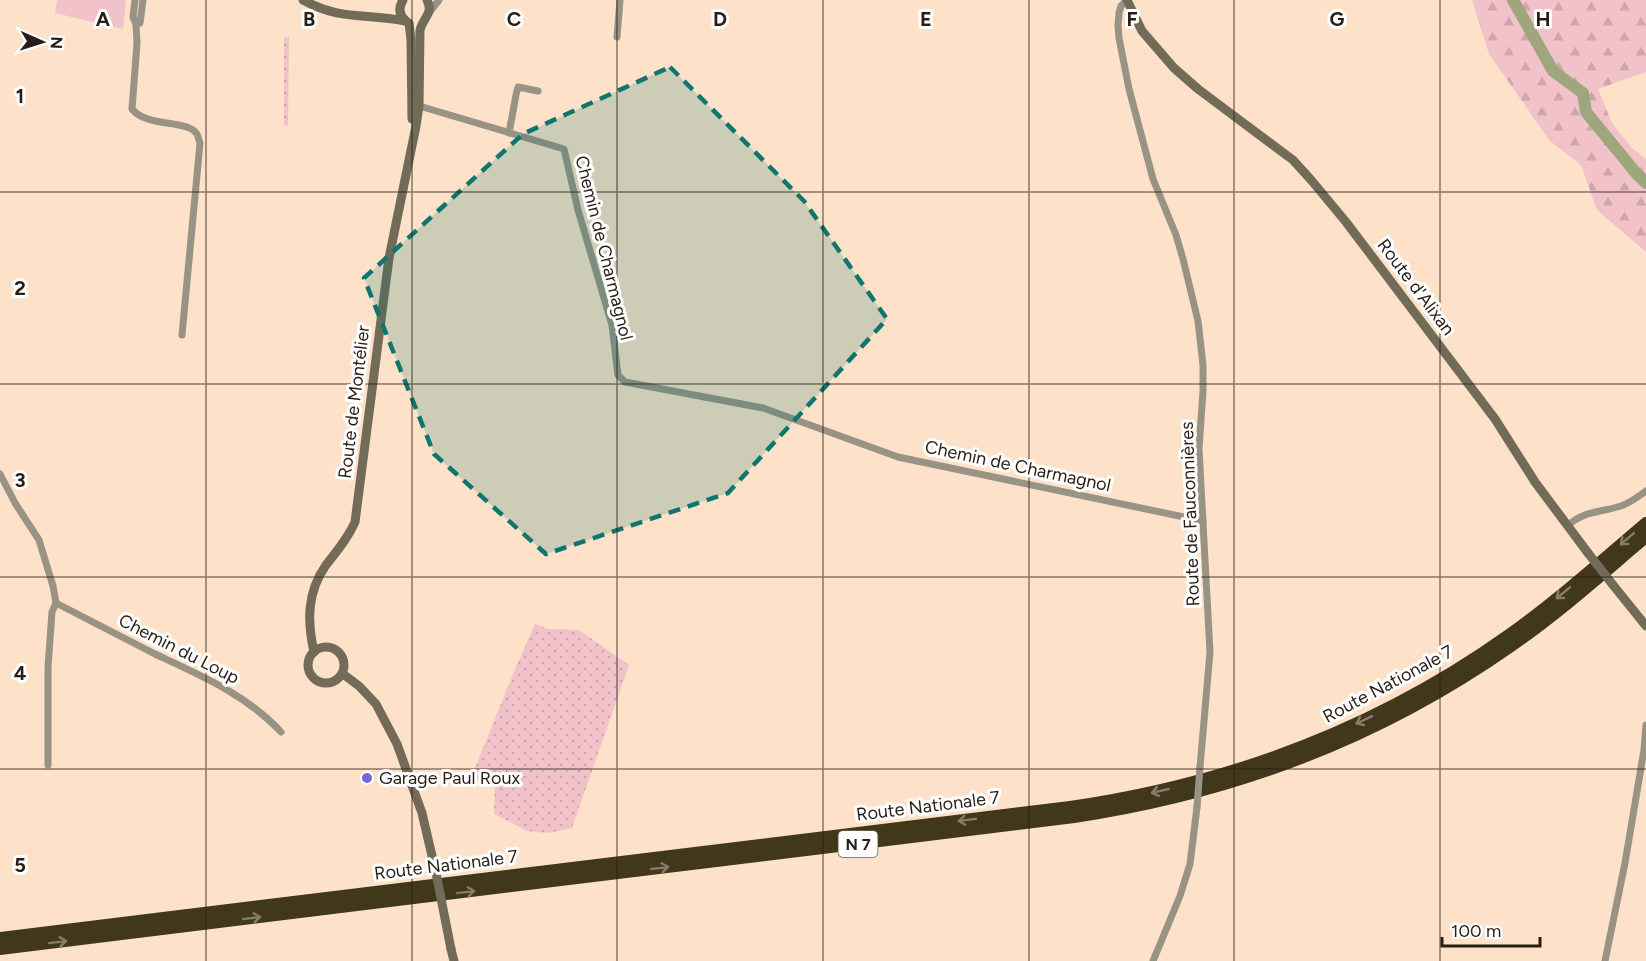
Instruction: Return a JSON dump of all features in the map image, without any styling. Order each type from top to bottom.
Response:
[{"type":"highway","name":"Route Nationale 7","points":[[0,938],[1070,807],[1176,787],[1240,769],[1300,748],[1408,698],[1508,636],[1646,523]]},
{"type":"highway","name":"Route Nationale 7","points":[[0,949],[1074,817],[1178,798],[1239,781],[1309,756],[1413,707],[1459,681],[1525,637],[1646,537]]},
{"type":"main road","points":[[303,0],[332,13],[390,18],[418,24],[429,13],[427,0]]},
{"type":"main road","name":"Route d'Alixan","points":[[1127,0],[1142,31],[1174,68],[1293,160],[1346,222],[1495,419],[1535,483],[1646,626]]},
{"type":"main road","points":[[366,17],[378,15],[401,3]]},
{"type":"main road","name":"Route de Montélier","points":[[401,3],[400,12],[407,22],[411,40],[415,104]]},
{"type":"main road","name":"Route de Montélier","points":[[314,652],[309,621],[312,592],[324,568],[346,541],[356,522],[389,258],[412,146],[422,22]]},
{"type":"main road","points":[[322,647],[328,647],[339,652],[345,662],[343,674],[328,684],[316,681],[311,677],[309,659],[314,652],[322,647]]},
{"type":"main road","points":[[343,674],[359,686],[376,704],[397,744],[422,813],[454,961]]},
{"type":"street","points":[[135,0],[133,18],[136,24],[137,43],[132,109],[141,118],[191,129],[198,135],[200,143],[182,335]]},
{"type":"street","points":[[136,24],[140,23],[143,0]]},
{"type":"street","points":[[429,13],[439,0]]},
{"type":"street","points":[[617,38],[620,0]]},
{"type":"street","name":"Route de Fauconnières","points":[[1127,0],[1121,6],[1118,25],[1129,89],[1153,179],[1176,235],[1183,259],[1198,321],[1203,365],[1199,448],[1210,652],[1197,807],[1190,864],[1180,896],[1153,961]]},
{"type":"street","points":[[509,133],[518,87],[538,91]]},
{"type":"street","name":"Chemin de Charmagnol","points":[[415,104],[564,149],[578,210],[612,325],[618,375],[625,382],[763,408],[898,456],[1203,521]]},
{"type":"street","points":[[0,474],[39,540],[56,603],[52,612],[48,667],[48,765]]},
{"type":"street","points":[[1567,526],[1583,515],[1628,503],[1646,491]]},
{"type":"street","name":"Chemin du Loup","points":[[56,603],[219,685],[254,707],[280,732]]},
{"type":"street","points":[[1605,961],[1625,863],[1646,725]]},
{"type":"highlighted area","points":[[670,67],[804,201],[887,319],[728,493],[546,554],[434,454],[364,278],[523,134]]},
{"type":"green space","points":[[57,0],[126,0],[123,29],[55,13]]},
{"type":"green space","points":[[1472,0],[1646,0],[1646,72],[1598,89],[1612,123],[1631,147],[1646,159],[1646,252],[1597,210],[1581,165],[1550,141],[1489,54]]},
{"type":"green space","points":[[284,37],[289,37],[288,125],[286,126],[284,124]]},
{"type":"green space","points":[[535,624],[548,629],[579,630],[629,665],[572,828],[548,833],[527,831],[494,814],[495,785],[471,778]]},
{"type":"waterway","points":[[1513,0],[1553,71],[1583,93],[1586,112],[1646,183]]},
{"type":"place","name":"Garage Paul Roux","points":[[367,778]]}]
